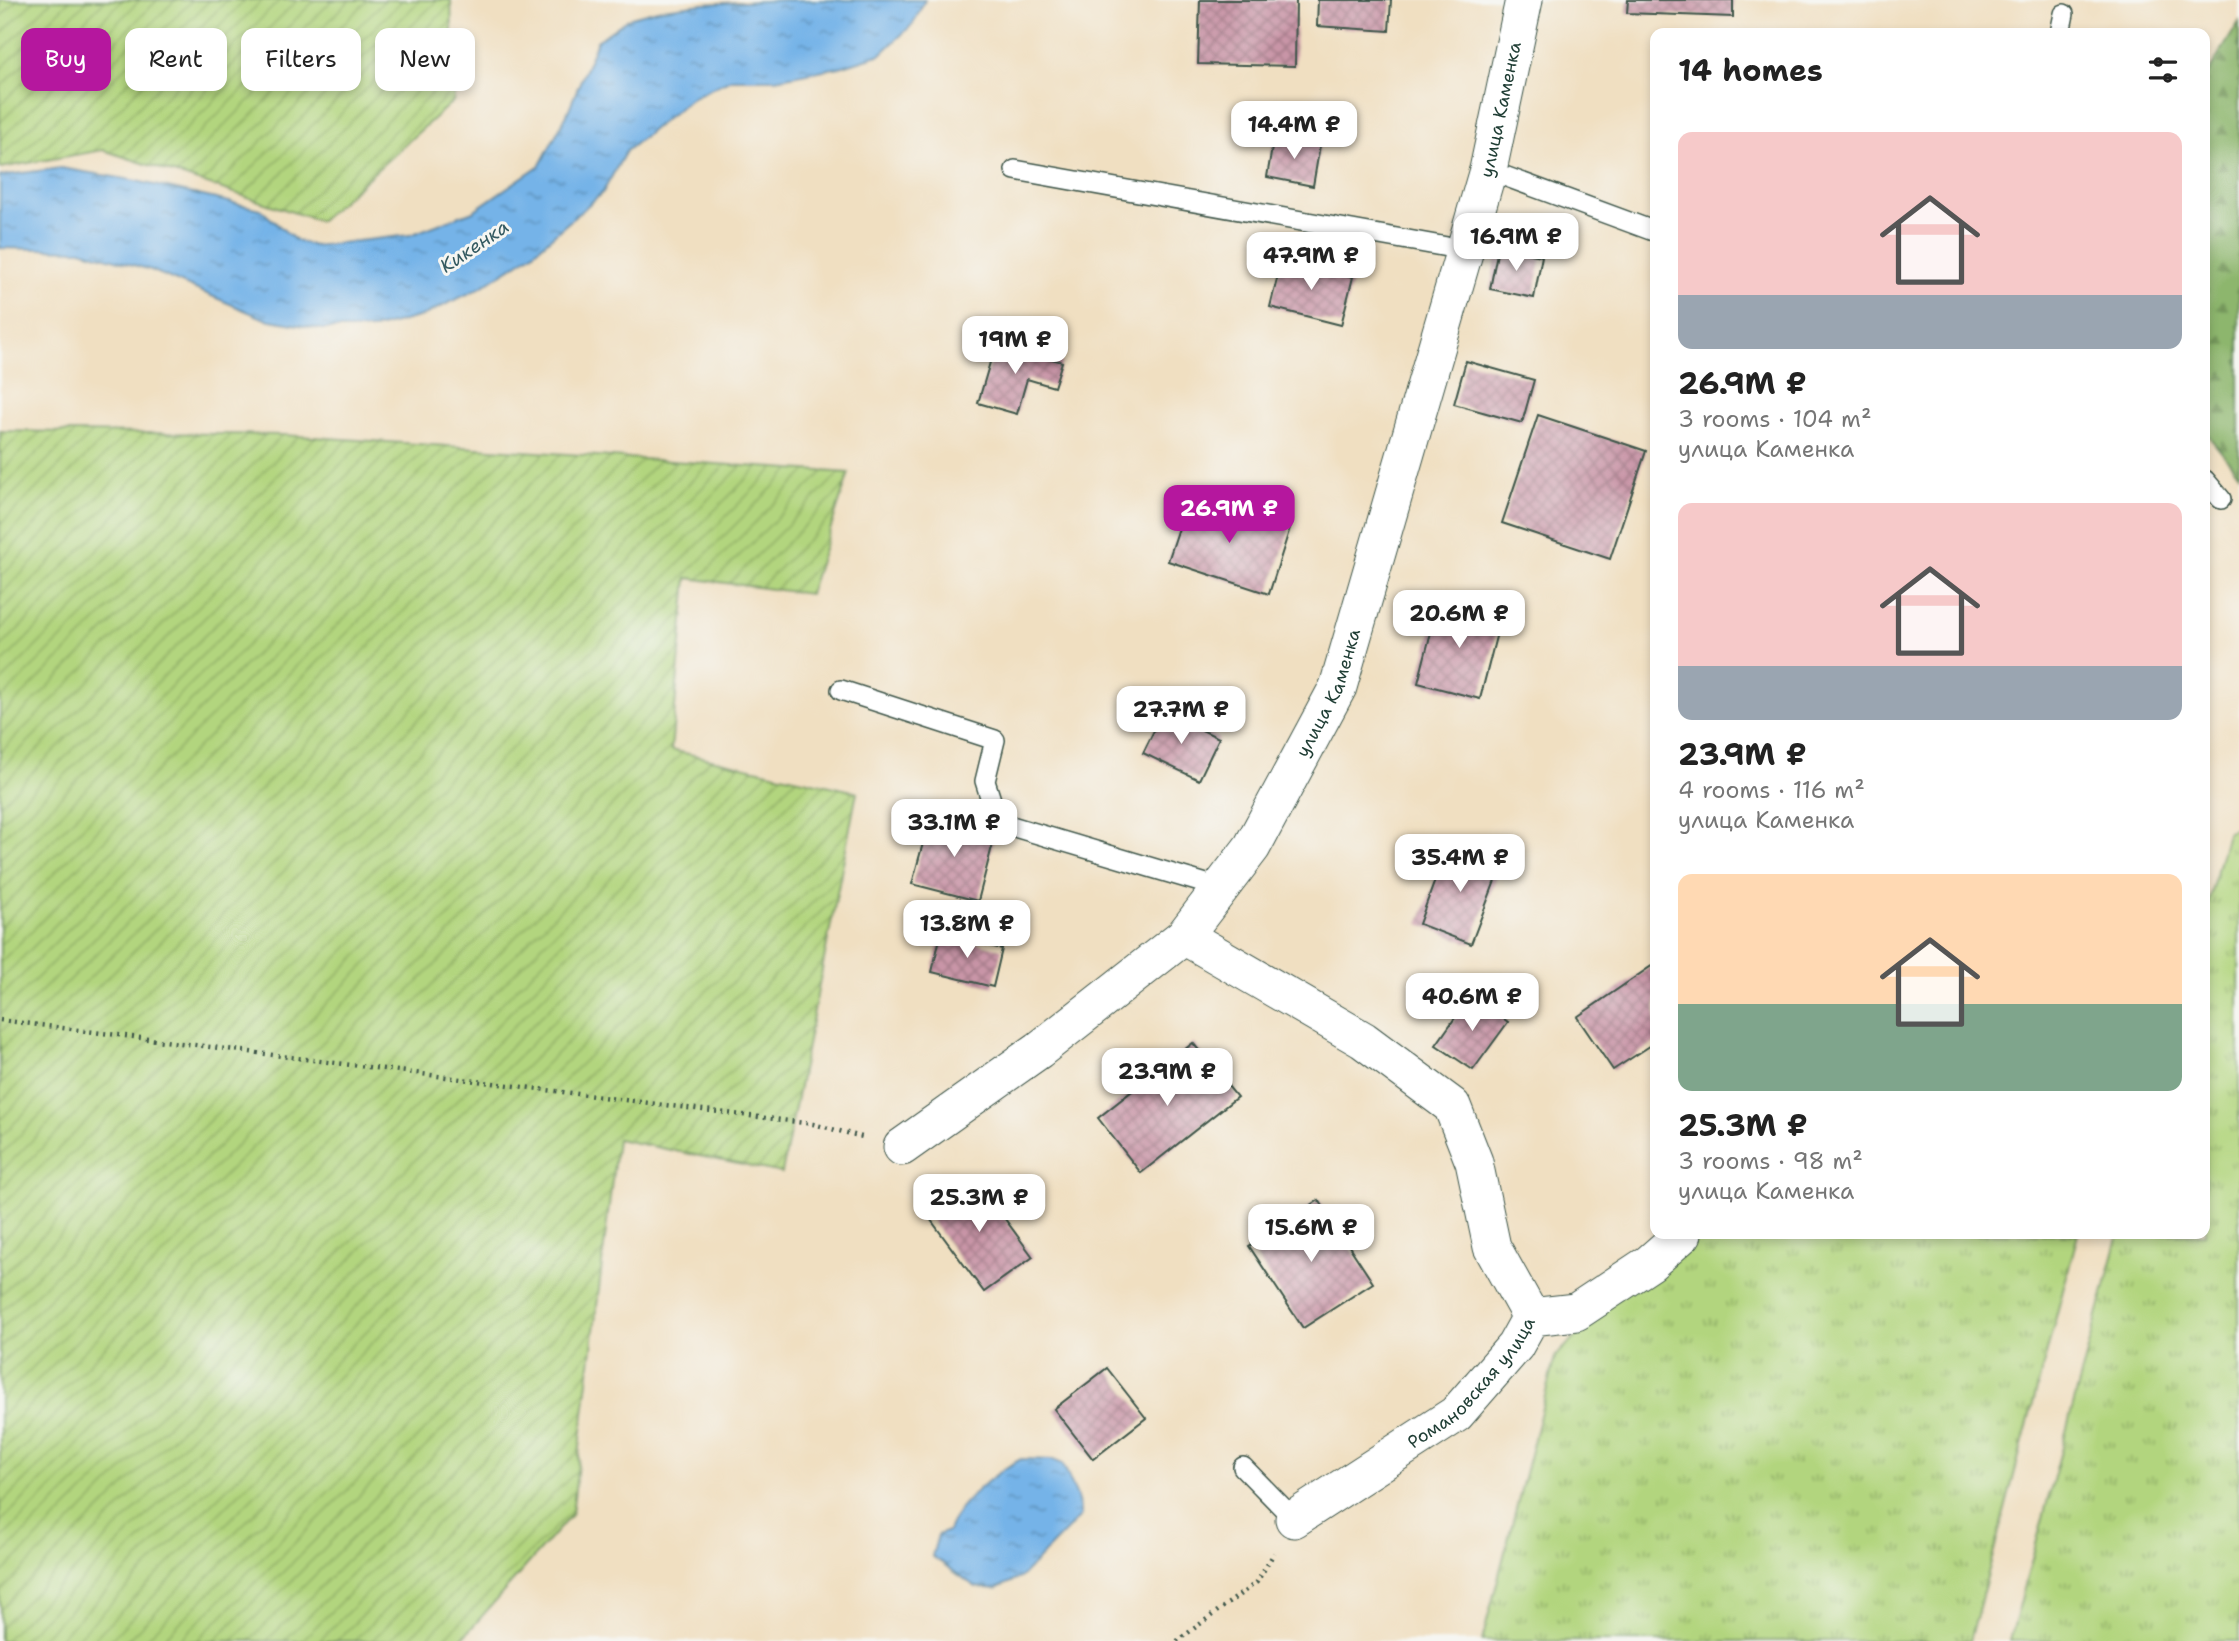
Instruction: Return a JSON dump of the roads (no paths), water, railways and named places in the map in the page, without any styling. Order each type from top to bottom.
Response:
[{"type":"street","name":"улица Каменка","points":[[902,1147],[1039,1049],[1184,936],[1252,847],[1338,687],[1488,170],[1524,0]]},
{"type":"street","points":[[1184,936],[1363,1041],[1452,1107],[1474,1162],[1492,1247],[1531,1317]]},
{"type":"street","name":"Романовская улица","points":[[1294,1519],[1456,1414],[1515,1346],[1531,1317],[1576,1312],[1650,1263],[1677,1239]]},
{"type":"lane","points":[[1015,170],[1464,250]]},
{"type":"lane","points":[[1488,170],[1650,230]]},
{"type":"lane","points":[[2210,486],[2221,499]]},
{"type":"lane","points":[[841,690],[995,740],[985,781],[998,822],[1220,888]]},
{"type":"lane","points":[[1243,1467],[1294,1519]]},
{"type":"water","name":"Кикенка","points":[[783,0],[925,0],[913,24],[881,54],[840,67],[775,79],[731,79],[693,97],[626,151],[603,192],[532,254],[478,289],[422,316],[373,329],[321,329],[265,319],[151,270],[81,250],[0,248],[0,176],[61,168],[132,180],[260,209],[295,240],[314,246],[410,235],[473,211],[540,165],[567,114],[597,41],[631,17],[661,9],[703,4]]},
{"type":"water","points":[[1021,1459],[1053,1460],[1063,1464],[1077,1496],[1081,1516],[1020,1578],[996,1589],[976,1587],[932,1556],[938,1535],[948,1531],[960,1510],[978,1489]]}]
